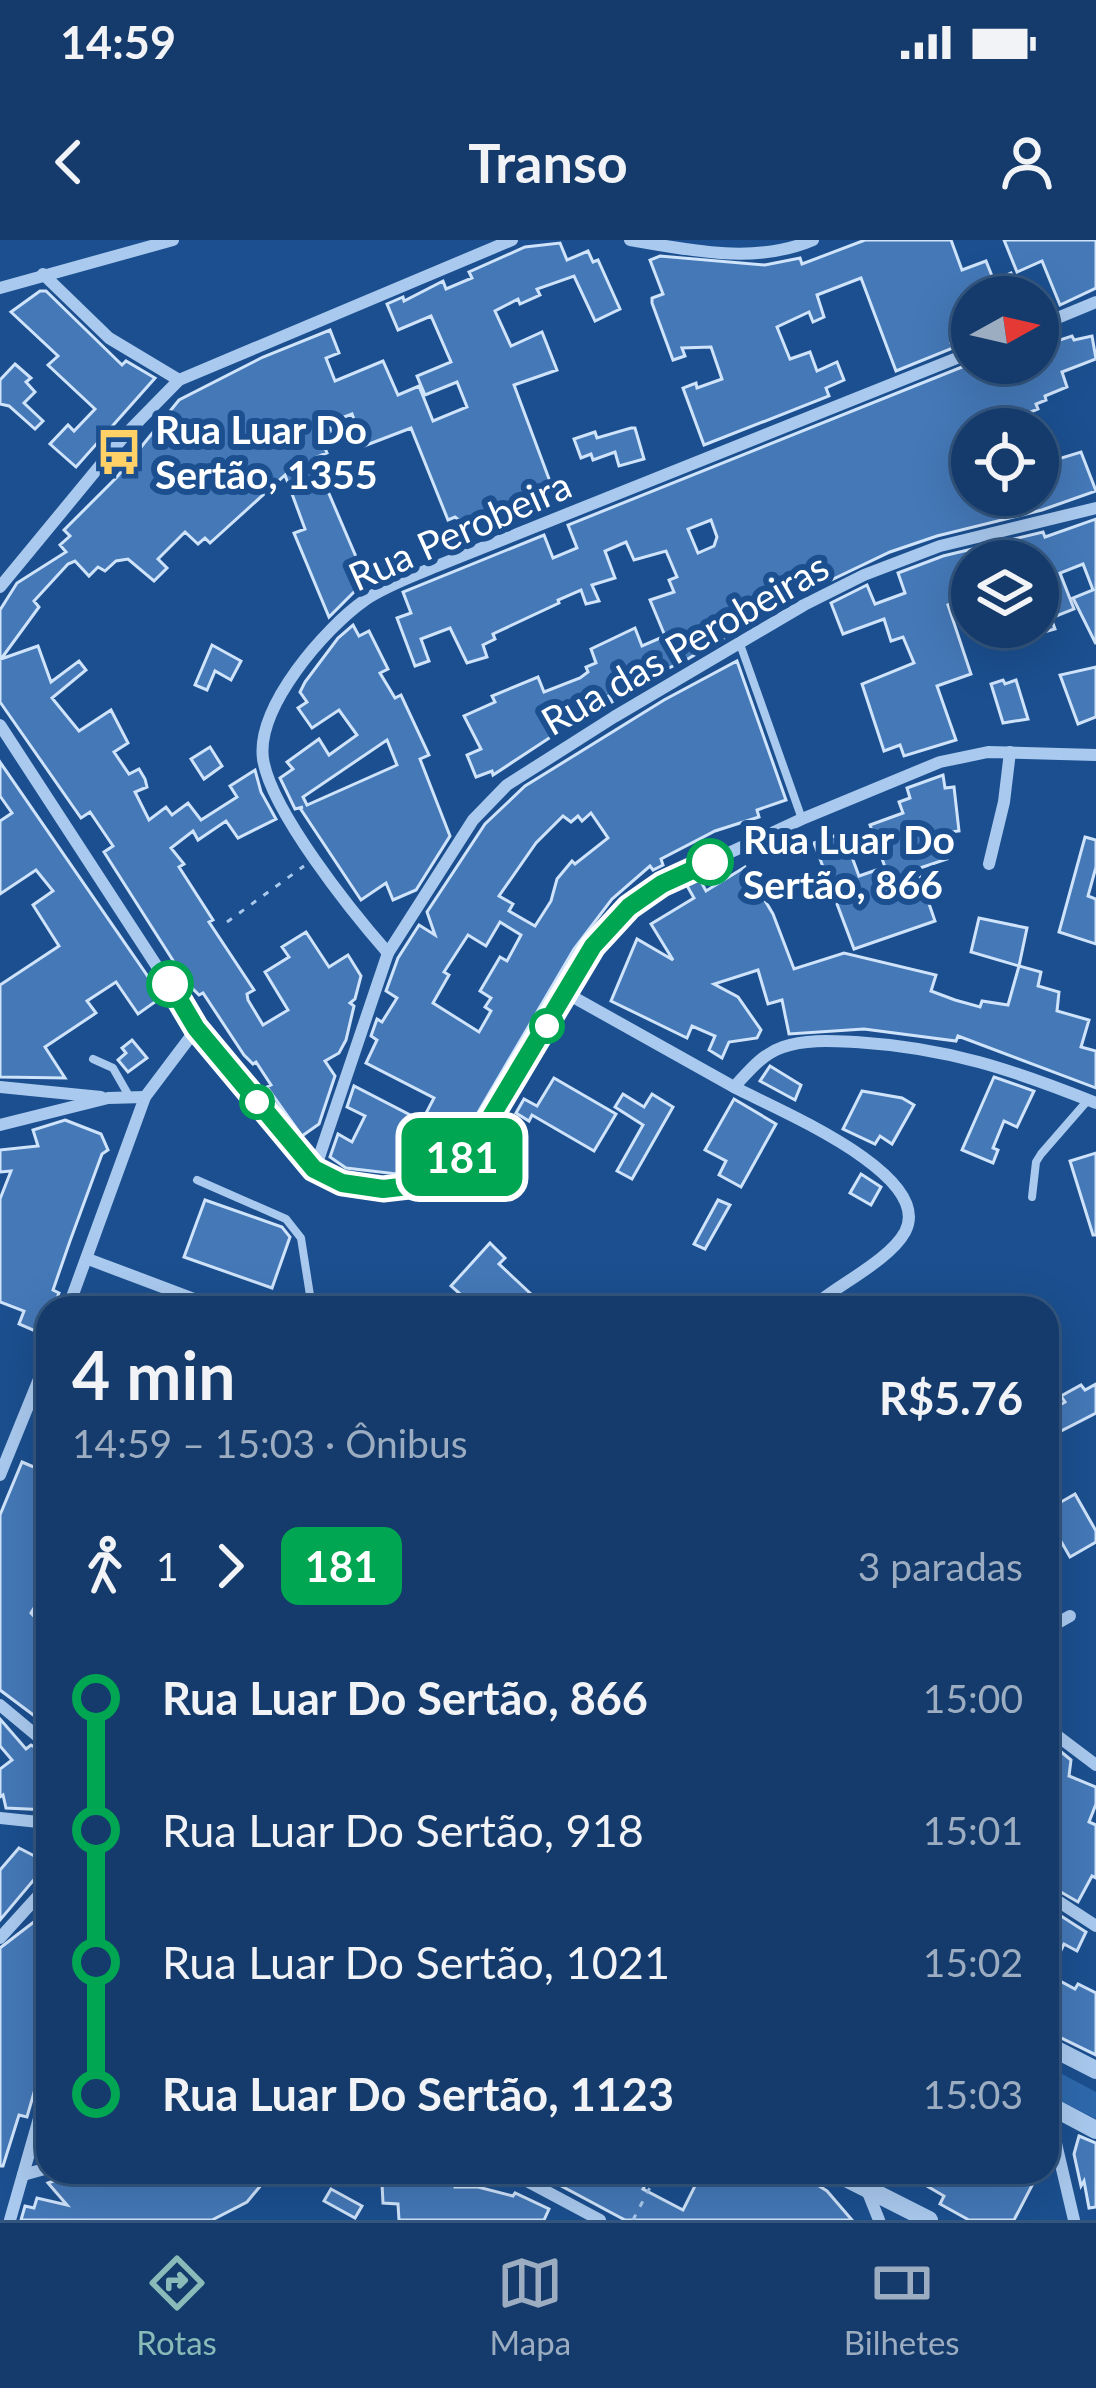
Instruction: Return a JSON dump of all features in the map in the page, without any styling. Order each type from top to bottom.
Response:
[{"type":"street","points":[[0,287],[172,240]]},
{"type":"street","points":[[0,586],[125,434],[179,380],[512,240]]},
{"type":"street","points":[[629,240],[759,254],[813,240]]},
{"type":"street","points":[[43,274],[109,338],[179,380]]},
{"type":"street","points":[[1059,317],[1096,302]]},
{"type":"street","name":"Rua Perobeira","points":[[388,953],[315,857],[272,788],[262,755],[266,731],[307,658],[336,625],[364,601],[432,568],[951,360]]},
{"type":"street","name":"Rua das Perobeiras","points":[[314,1169],[388,953],[472,820],[507,785],[804,604],[864,575],[940,546],[1096,508]]},
{"type":"street","points":[[0,725],[196,1028],[314,1169],[342,1183],[383,1189],[436,1178],[471,1150],[593,946],[629,907],[662,884],[940,762],[1010,752],[1096,755]]},
{"type":"street","points":[[989,864],[1010,752]]},
{"type":"street","points":[[566,993],[864,1157],[890,1177],[905,1196],[910,1213],[907,1229],[894,1246],[827,1296]]},
{"type":"street","points":[[73,1296],[137,1097],[196,1028]]},
{"type":"street","points":[[734,1087],[761,1057],[782,1047],[838,1041],[916,1046],[966,1056],[1092,1102]]},
{"type":"street","points":[[0,1087],[137,1097]]},
{"type":"street","points":[[0,1125],[108,1098]]},
{"type":"street","points":[[88,1259],[186,1296]]},
{"type":"street","points":[[0,1475],[36,1387]]},
{"type":"street","points":[[1059,1622],[1070,1616]]},
{"type":"street","points":[[0,1705],[36,1734]]},
{"type":"street","points":[[1059,1737],[1096,1765]]},
{"type":"street","points":[[0,1818],[36,1822]]},
{"type":"street","points":[[0,1938],[36,1899]]},
{"type":"street","points":[[1059,1902],[1096,1926]]},
{"type":"street","points":[[1059,2050],[1096,2070]]},
{"type":"street","points":[[1059,2110],[1096,2130]]},
{"type":"street","points":[[10,2220],[36,2129]]},
{"type":"street","points":[[1059,2156],[1074,2220]]},
{"type":"street","points":[[23,2175],[36,2171]]},
{"type":"street","points":[[532,2184],[600,2220]]},
{"type":"street","points":[[857,2184],[929,2220]]},
{"type":"street","points":[[867,2189],[879,2220]]},
{"type":"lane","points":[[740,643],[802,819]]},
{"type":"lane","points":[[93,1059],[113,1068],[137,1097]]},
{"type":"lane","points":[[1032,1197],[1040,1154],[1092,1102]]},
{"type":"lane","points":[[196,1180],[286,1219],[296,1228],[302,1238],[310,1296]]},
{"type":"path","points":[[227,922],[315,857]]},
{"type":"path","points":[[633,2220],[652,2184]]},
{"type":"shaded area","points":[[1059,2072],[1096,2092],[1096,2119],[1059,2100]]},
{"type":"building","points":[[865,240],[951,240],[962,270],[986,261],[992,276],[951,276],[951,349],[896,371],[861,278],[817,295],[824,317],[813,322],[809,312],[777,327],[790,359],[810,352],[817,371],[837,362],[844,380],[826,388],[829,396],[704,445],[683,388],[722,379],[711,347],[682,348],[685,356],[673,360],[652,303],[652,298],[663,294],[650,260],[660,256],[765,265],[800,258],[802,264]]},
{"type":"building","points":[[1004,240],[1096,240],[1096,288],[1060,305],[1059,276],[1048,276],[1042,261],[1017,272]]},
{"type":"building","points":[[560,243],[567,260],[588,251],[593,262],[598,260],[620,309],[595,321],[574,276],[537,289],[540,295],[520,304],[518,299],[495,311],[511,346],[542,332],[557,370],[514,385],[558,503],[481,537],[455,517],[448,520],[411,428],[364,446],[352,414],[328,423],[334,436],[322,441],[327,453],[317,457],[318,468],[360,566],[374,563],[380,578],[357,589],[329,617],[294,533],[305,529],[285,475],[210,543],[205,538],[198,544],[185,532],[158,559],[167,568],[154,581],[128,559],[116,561],[105,571],[98,567],[89,576],[75,561],[68,564],[34,601],[39,607],[1,659],[38,646],[51,682],[79,661],[86,670],[52,698],[79,731],[111,710],[128,743],[114,752],[129,774],[139,769],[145,779],[147,787],[135,792],[149,820],[166,807],[172,815],[188,803],[201,820],[237,797],[230,786],[255,770],[276,819],[238,838],[226,821],[198,840],[193,831],[171,848],[213,920],[209,922],[254,990],[247,994],[248,1000],[263,1025],[288,1010],[265,972],[289,957],[282,947],[306,932],[329,967],[348,955],[361,976],[350,1003],[354,1006],[346,1040],[339,1053],[325,1061],[335,1076],[319,1124],[302,1136],[267,1087],[271,1085],[256,1062],[244,1055],[203,993],[199,995],[188,984],[104,852],[113,846],[90,812],[81,818],[0,702],[0,610],[17,583],[66,552],[60,545],[70,536],[64,530],[117,477],[179,400],[263,357],[330,330],[339,353],[326,358],[335,381],[383,361],[398,395],[419,386],[433,421],[467,407],[457,382],[425,395],[417,376],[451,362],[431,316],[398,330],[387,304],[403,297],[404,301],[443,281],[446,289],[472,278],[469,272],[525,247]]},
{"type":"building","points":[[46,291],[122,365],[126,361],[155,378],[76,467],[50,444],[68,425],[74,431],[95,409],[48,365],[58,356],[11,312]]},
{"type":"building","points":[[1092,336],[1096,359],[1062,372],[1067,387],[1045,396],[1038,408],[951,408],[951,516],[1018,516],[890,552],[806,592],[796,593],[793,587],[768,594],[774,609],[686,660],[609,696],[612,702],[591,714],[589,709],[556,721],[560,731],[493,775],[492,771],[476,777],[467,755],[481,749],[464,716],[495,702],[492,696],[538,677],[544,692],[580,678],[588,672],[586,667],[596,663],[591,649],[635,628],[642,646],[665,636],[650,600],[674,592],[669,580],[677,577],[666,551],[634,560],[626,542],[605,551],[615,578],[592,585],[599,601],[586,604],[581,590],[558,600],[493,634],[495,639],[483,645],[487,657],[467,663],[450,628],[421,639],[429,661],[415,666],[397,618],[411,613],[403,592],[544,535],[553,558],[577,548],[568,525],[951,371],[951,384],[1059,384],[1059,340]],"holes":[[[711,520],[717,537],[714,546],[698,553],[688,529]]]},
{"type":"building","points":[[15,364],[31,378],[26,382],[35,392],[24,403],[43,421],[35,429],[9,406],[0,404],[0,380]]},
{"type":"building","points":[[635,428],[644,459],[619,466],[615,452],[593,460],[591,454],[581,458],[574,439]]},
{"type":"building","points":[[1081,452],[1096,491],[1059,504],[1059,459]]},
{"type":"building","points":[[1096,519],[1096,644],[1073,598],[1093,590],[1083,564],[1060,573],[1074,609],[1059,615],[1059,540],[1010,540],[1043,532],[1045,537]]},
{"type":"building","points":[[951,554],[951,648],[962,648],[971,674],[937,686],[956,740],[904,756],[900,745],[884,751],[862,684],[914,663],[903,637],[891,641],[884,619],[843,634],[831,603],[867,585],[875,604],[905,593],[898,573]]},
{"type":"building","points":[[353,625],[359,636],[369,631],[388,669],[380,673],[395,698],[401,695],[429,755],[420,759],[450,836],[416,890],[393,900],[386,883],[361,900],[303,807],[295,809],[280,778],[293,769],[287,762],[319,739],[329,755],[357,735],[339,710],[312,728],[298,708],[307,702],[300,692],[305,682]],"holes":[[[387,740],[397,765],[307,805],[303,797]]]},
{"type":"building","points":[[212,645],[241,661],[231,680],[215,671],[207,690],[195,685]]},
{"type":"building","points":[[737,661],[786,800],[757,810],[759,817],[715,831],[661,859],[663,865],[653,870],[650,866],[612,899],[574,949],[459,1145],[432,1165],[397,1174],[346,1168],[330,1157],[338,1134],[352,1142],[365,1116],[347,1107],[354,1086],[422,1121],[434,1098],[366,1063],[377,1040],[371,1036],[377,1019],[382,1022],[397,998],[386,991],[398,958],[419,925],[435,935],[427,912],[485,824],[525,786]],"holes":[[[591,813],[608,838],[575,864],[572,861],[557,879],[551,901],[535,926],[509,911],[513,904],[499,896],[536,843],[563,816],[571,822],[578,816],[582,821]],[[500,922],[521,935],[507,961],[500,957],[480,991],[491,998],[485,1007],[491,1011],[479,1032],[433,1003],[449,975],[444,972],[468,935],[486,946]]]},
{"type":"building","points":[[1096,667],[1096,717],[1078,724],[1060,675]]},
{"type":"building","points":[[1003,680],[1005,684],[1016,680],[1028,719],[1003,723],[991,684]]},
{"type":"building","points":[[210,747],[222,766],[204,779],[191,759]]},
{"type":"building","points":[[0,762],[162,997],[138,1014],[116,982],[87,1001],[96,1013],[45,1047],[65,1078],[0,1077],[0,985],[59,946],[33,905],[53,891],[36,870],[0,894],[0,821],[12,813],[0,796]]},
{"type":"building","points":[[943,775],[945,788],[954,787],[959,831],[950,832],[953,849],[946,851],[947,859],[917,869],[935,921],[854,949],[814,843],[843,833],[859,876],[885,867],[870,825],[903,813],[899,802],[910,798],[907,788]]},
{"type":"building","points":[[1085,837],[1096,840],[1096,867],[1088,896],[1096,899],[1096,944],[1059,932]]},
{"type":"building","points":[[745,867],[773,914],[794,969],[844,953],[936,975],[931,991],[980,1007],[982,1001],[1008,1005],[1019,966],[1041,972],[1038,986],[1059,992],[1057,1011],[1089,1020],[1081,1047],[1096,1051],[1096,1088],[958,1036],[956,1041],[864,1029],[789,1034],[782,1000],[768,1004],[758,970],[714,984],[738,997],[761,1030],[757,1038],[729,1042],[722,1058],[709,1050],[715,1036],[692,1026],[687,1038],[611,1001],[637,939],[673,960],[651,924],[694,898],[686,884],[699,878],[706,891]]},
{"type":"building","points":[[979,918],[1027,928],[1019,966],[971,952]]},
{"type":"building","points":[[132,1040],[147,1058],[128,1072],[118,1060],[126,1053],[122,1048]]},
{"type":"building","points":[[770,1066],[801,1085],[795,1100],[760,1081]]},
{"type":"building","points":[[994,1077],[1034,1091],[1017,1127],[1004,1121],[993,1148],[998,1150],[993,1163],[962,1150]]},
{"type":"building","points":[[554,1078],[616,1114],[594,1151],[532,1115],[529,1121],[516,1113],[524,1099],[537,1106]]},
{"type":"building","points":[[862,1091],[902,1098],[914,1105],[892,1144],[880,1136],[875,1144],[843,1129]]},
{"type":"building","points":[[623,1094],[644,1107],[652,1094],[673,1107],[632,1179],[617,1171],[643,1125],[615,1107]]},
{"type":"building","points":[[734,1099],[776,1124],[741,1187],[719,1175],[726,1161],[705,1150]]},
{"type":"building","points":[[65,1120],[101,1134],[108,1150],[102,1154],[53,1290],[58,1296],[36,1296],[36,1331],[19,1324],[24,1311],[0,1302],[0,1199],[11,1171],[0,1172],[0,1150],[38,1146],[33,1130]]},
{"type":"building","points":[[1096,1153],[1096,1235],[1093,1235],[1070,1161]]},
{"type":"building","points":[[861,1174],[881,1187],[871,1205],[850,1193]]},
{"type":"building","points":[[205,1200],[282,1227],[290,1237],[272,1288],[184,1257]]},
{"type":"building","points":[[718,1200],[730,1205],[705,1249],[694,1244]]},
{"type":"building","points":[[490,1243],[505,1258],[499,1264],[531,1294],[462,1296],[451,1286]]},
{"type":"building","points":[[1096,1384],[1096,1413],[1061,1431],[1059,1405],[1065,1402],[1061,1396],[1081,1385],[1085,1390]]},
{"type":"building","points":[[22,1462],[36,1468],[36,1605],[31,1613],[36,1618],[36,1717],[0,1690],[0,1515]]},
{"type":"building","points":[[1075,1494],[1096,1531],[1096,1542],[1070,1557],[1059,1538],[1059,1503]]},
{"type":"building","points":[[0,1719],[26,1749],[36,1748],[36,1809],[6,1808],[3,1795],[0,1797],[0,1769],[12,1760],[0,1746]]},
{"type":"building","points":[[1059,1750],[1071,1760],[1069,1776],[1096,1787],[1089,1822],[1096,1825],[1096,1878],[1092,1876],[1078,1902],[1059,1891]]},
{"type":"building","points":[[19,1848],[36,1857],[36,1877],[0,1920],[0,1870]]},
{"type":"building","points":[[1059,1915],[1086,1932],[1077,1951],[1064,1944],[1059,1954]]},
{"type":"building","points":[[36,1920],[36,2086],[27,2117],[19,2115],[3,2166],[0,2166],[0,1948]]},
{"type":"building","points":[[1059,1980],[1096,1993],[1096,2055],[1059,2037]]},
{"type":"building","points":[[1079,2136],[1096,2143],[1096,2207],[1089,2208],[1084,2181],[1081,2186],[1074,2154]]},
{"type":"building","points":[[49,2184],[262,2184],[247,2202],[212,2220],[21,2220],[25,2206],[34,2208],[37,2198],[67,2205]]},
{"type":"building","points":[[382,2184],[455,2184],[515,2193],[549,2209],[544,2220],[399,2220],[398,2204],[383,2203]]},
{"type":"building","points":[[558,2184],[646,2184],[643,2189],[683,2210],[695,2186],[691,2184],[816,2184],[852,2220],[625,2220]]},
{"type":"building","points":[[924,2184],[1033,2184],[1014,2220],[969,2220],[940,2204],[944,2196]]},
{"type":"building","points":[[331,2189],[362,2206],[355,2218],[324,2201]]},
{"type":"bus line","name":"181","points":[[170,984],[196,1028],[314,1169],[342,1183],[383,1189],[409,1186],[436,1178],[471,1150],[593,946],[629,907],[662,884],[710,862]]},
{"type":"place","name":"Rua Luar Do Sertão, 1355","points":[[119,452]]},
{"type":"place","name":"Rua Luar Do Sertão, 866","points":[[710,862]]}]
